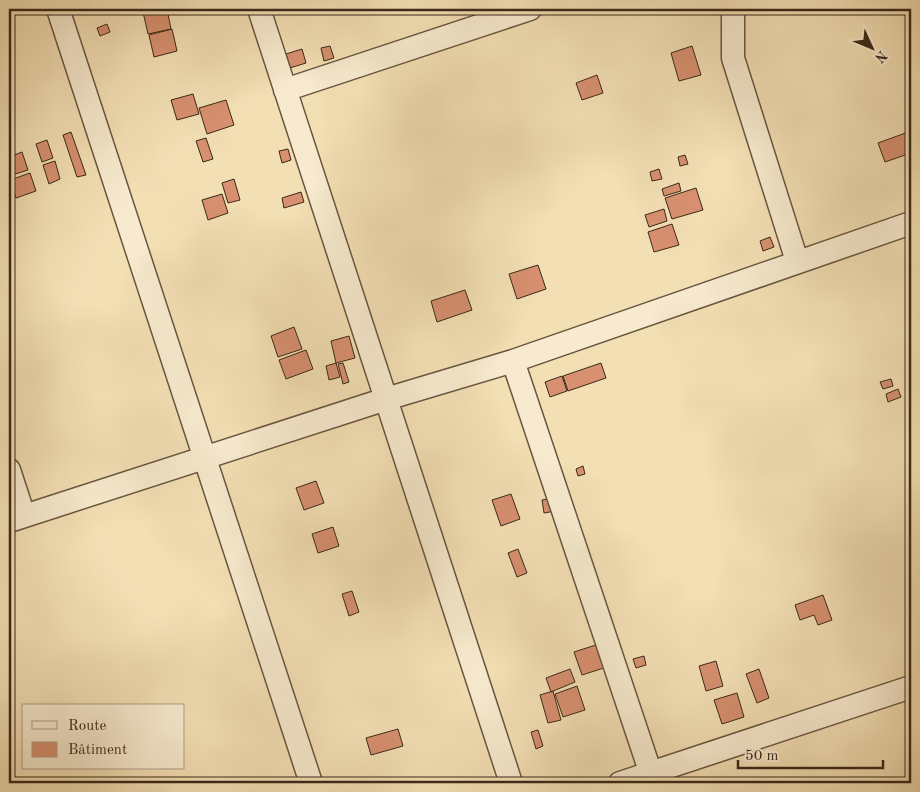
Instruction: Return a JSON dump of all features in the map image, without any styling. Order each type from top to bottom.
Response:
[{"type":"street","points":[[58,9],[311,783]]},
{"type":"street","points":[[259,9],[511,783]]},
{"type":"street","points":[[285,90],[530,9]]},
{"type":"street","points":[[733,9],[733,58],[796,262]]},
{"type":"street","points":[[9,470],[16,519],[386,399],[513,361],[911,223]]},
{"type":"street","points":[[513,361],[652,778]]},
{"type":"street","points":[[620,783],[652,778],[911,688]]},
{"type":"building","points":[[167,9],[171,29],[148,34],[143,12]]},
{"type":"building","points":[[107,24],[110,32],[100,36],[97,28]]},
{"type":"building","points":[[172,29],[177,51],[154,57],[149,35]]},
{"type":"building","points":[[330,46],[334,58],[324,61],[321,48]]},
{"type":"building","points":[[692,46],[701,75],[679,81],[671,53]]},
{"type":"building","points":[[302,49],[306,63],[290,68],[286,54]]},
{"type":"building","points":[[597,75],[603,93],[582,100],[576,83]]},
{"type":"building","points":[[193,94],[199,114],[177,120],[171,100]]},
{"type":"building","points":[[226,100],[234,125],[207,134],[199,108]]},
{"type":"building","points":[[911,131],[911,153],[885,162],[878,143]]},
{"type":"building","points":[[71,132],[86,175],[77,177],[63,135]]},
{"type":"building","points":[[206,138],[213,159],[203,162],[196,141]]},
{"type":"building","points":[[47,140],[53,158],[42,162],[36,144]]},
{"type":"building","points":[[288,149],[291,160],[282,163],[279,151]]},
{"type":"building","points":[[22,152],[28,170],[9,176],[9,157]]},
{"type":"building","points":[[685,155],[688,164],[680,166],[678,157]]},
{"type":"building","points":[[55,161],[60,179],[49,184],[43,165]]},
{"type":"building","points":[[659,169],[662,179],[652,181],[650,172]]},
{"type":"building","points":[[30,173],[36,191],[16,198],[10,180]]},
{"type":"building","points":[[234,179],[240,200],[228,203],[222,183]]},
{"type":"building","points":[[679,183],[681,191],[664,196],[662,189]]},
{"type":"building","points":[[696,188],[703,210],[672,219],[665,198]]},
{"type":"building","points":[[301,192],[304,202],[284,208],[282,198]]},
{"type":"building","points":[[222,194],[228,213],[208,220],[202,200]]},
{"type":"building","points":[[664,209],[667,221],[649,227],[645,215]]},
{"type":"building","points":[[672,224],[679,245],[654,252],[648,232]]},
{"type":"building","points":[[770,237],[774,247],[763,251],[760,241]]},
{"type":"building","points":[[538,265],[546,289],[517,299],[509,274]]},
{"type":"building","points":[[465,290],[472,310],[437,322],[431,301]]},
{"type":"building","points":[[294,327],[302,349],[278,357],[271,336]]},
{"type":"building","points":[[349,336],[355,358],[336,363],[331,341]]},
{"type":"building","points":[[306,350],[313,369],[286,379],[279,360]]},
{"type":"building","points":[[336,363],[340,377],[329,380],[326,366]]},
{"type":"building","points":[[343,363],[349,382],[343,384],[338,364]]},
{"type":"building","points":[[601,363],[606,378],[568,391],[563,376]]},
{"type":"building","points":[[562,376],[567,391],[550,397],[545,382]]},
{"type":"building","points":[[891,379],[893,386],[883,389],[880,382]]},
{"type":"building","points":[[898,389],[901,397],[888,402],[886,394]]},
{"type":"building","points":[[583,466],[585,474],[578,476],[576,469]]},
{"type":"building","points":[[316,481],[324,503],[304,510],[296,488]]},
{"type":"building","points":[[511,494],[520,519],[501,526],[492,500]]},
{"type":"building","points":[[552,498],[555,511],[544,513],[542,500]]},
{"type":"building","points":[[333,527],[339,546],[318,553],[312,534]]},
{"type":"building","points":[[518,549],[527,573],[517,577],[508,553]]},
{"type":"building","points":[[352,591],[359,612],[349,616],[342,594]]},
{"type":"building","points":[[823,595],[832,620],[818,625],[814,615],[800,620],[795,605]]},
{"type":"building","points":[[599,644],[607,667],[582,675],[574,652]]},
{"type":"building","points":[[644,656],[646,665],[636,668],[633,659]]},
{"type":"building","points":[[716,661],[723,686],[706,691],[699,666]]},
{"type":"building","points":[[570,669],[575,682],[551,692],[546,678]]},
{"type":"building","points":[[759,669],[769,698],[757,703],[746,674]]},
{"type":"building","points":[[577,686],[585,710],[563,717],[555,694]]},
{"type":"building","points":[[553,691],[561,720],[548,723],[540,695]]},
{"type":"building","points":[[737,693],[744,717],[722,724],[714,700]]},
{"type":"building","points":[[398,729],[403,746],[371,755],[366,738]]},
{"type":"building","points":[[538,730],[543,746],[536,749],[531,732]]}]
